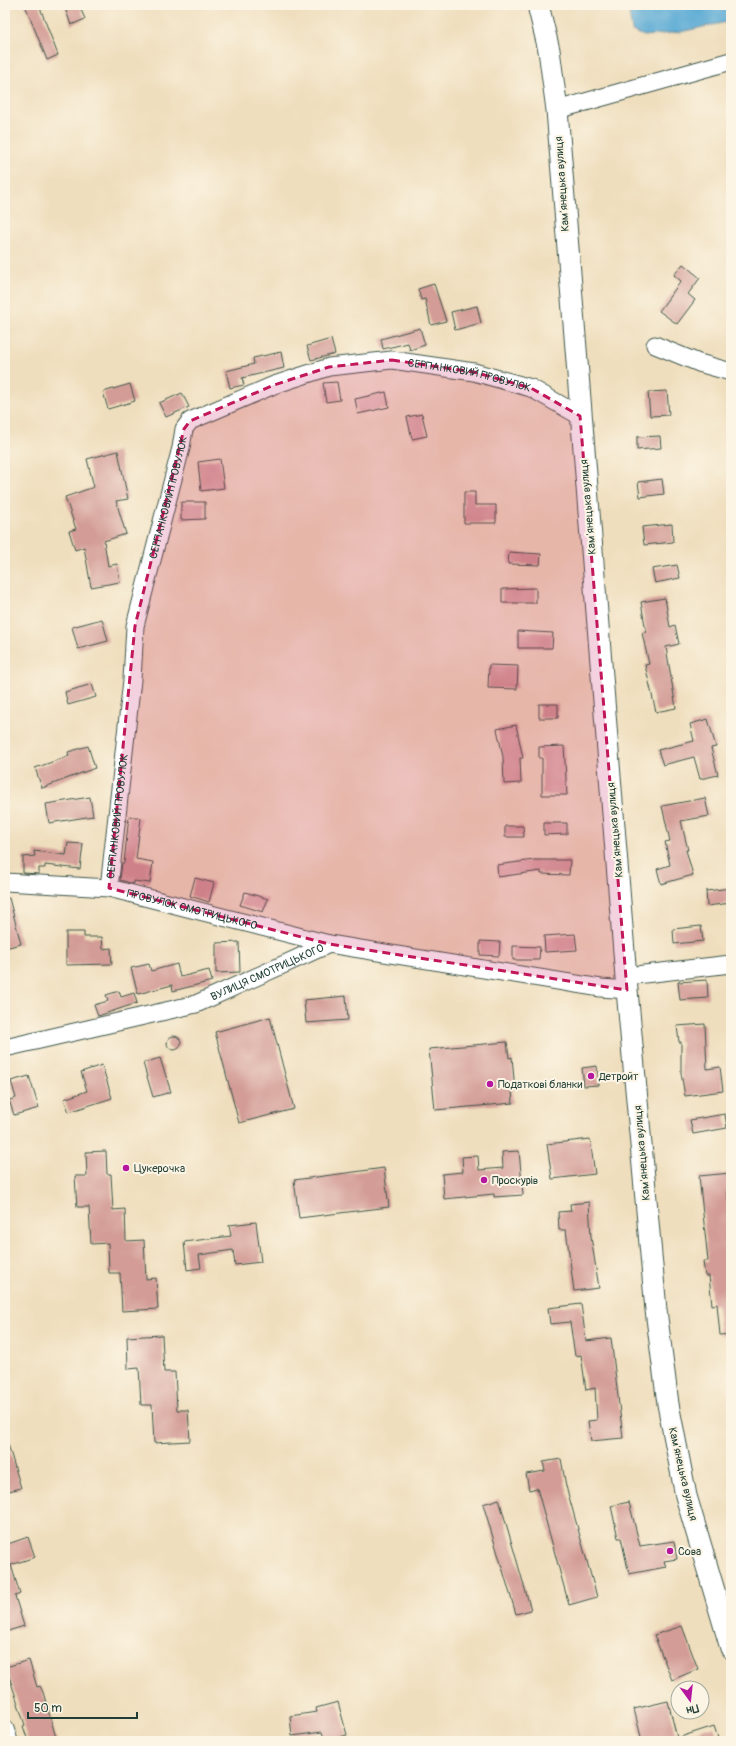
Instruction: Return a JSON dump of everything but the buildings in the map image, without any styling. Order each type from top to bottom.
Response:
[{"type":"main road","name":"Камʼянецька вулиця","points":[[538,5],[549,50],[557,110],[580,416],[656,1310],[668,1404],[686,1496],[731,1648]]},
{"type":"street","points":[[557,110],[731,61]]},
{"type":"street","points":[[655,345],[698,364],[731,372]]},
{"type":"street","name":"СЕРПАНКОВИЙ ПРОВУЛОК","points":[[109,888],[132,680],[135,626],[181,448],[184,429],[190,421],[274,385],[329,367],[392,360],[474,372],[531,388],[580,416]]},
{"type":"street","name":"ПРОВУЛОК СМОТРИЦЬКОГО","points":[[5,882],[109,888],[329,944]]},
{"type":"street","name":"ВУЛИЦЯ СМОТРИЦЬКОГО","points":[[5,1048],[196,1004],[329,944],[601,988],[731,964]]},
{"type":"street","points":[[5,1729],[9,1741]]},
{"type":"highlighted area","points":[[392,360],[474,372],[531,388],[580,416],[627,990],[329,944],[109,888],[135,626],[184,429],[190,421],[274,385],[329,367]]},
{"type":"water","points":[[628,5],[731,5],[731,21],[680,32],[644,36],[632,31]]},
{"type":"place","name":"Детройт","points":[[591,1076]]},
{"type":"place","name":"Податкові бланки","points":[[490,1084]]},
{"type":"place","name":"Цукерочка","points":[[126,1168]]},
{"type":"place","name":"Проскурів","points":[[484,1180]]},
{"type":"place","name":"Сова","points":[[670,1551]]}]
